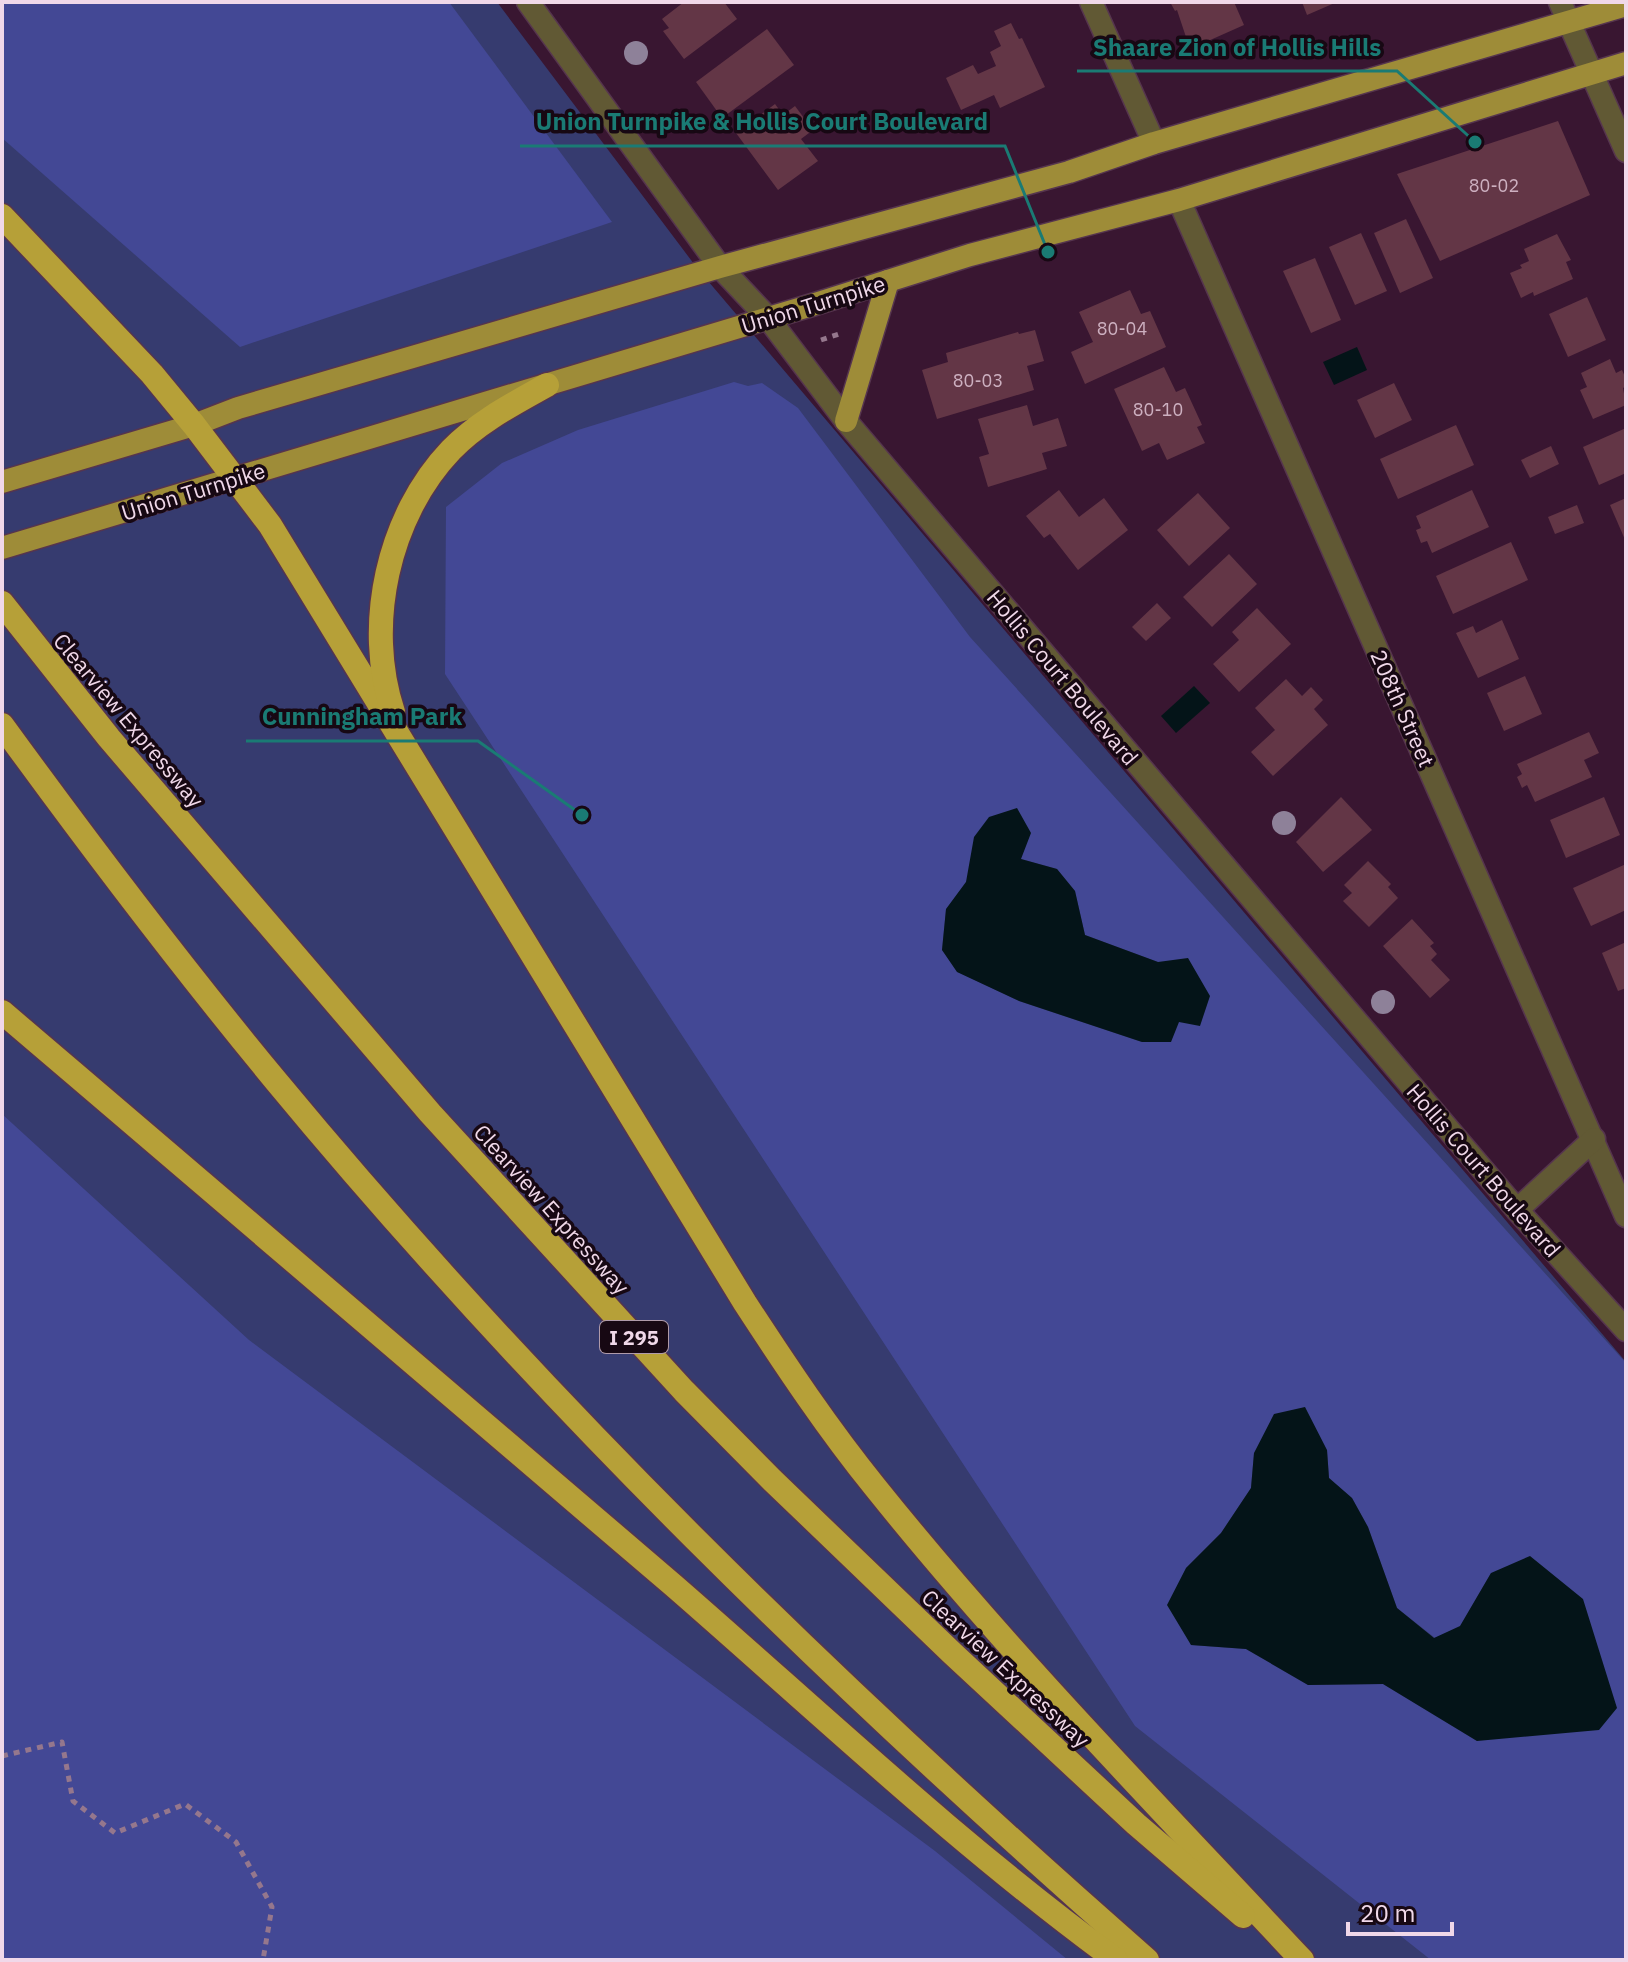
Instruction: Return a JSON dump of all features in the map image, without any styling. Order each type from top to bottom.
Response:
[{"type":"highway","points":[[2,216],[152,374],[270,525],[745,1303],[829,1427],[891,1507],[994,1628],[1302,1960]]},
{"type":"highway","points":[[418,769],[396,723],[382,663],[382,600],[390,565],[416,501],[451,450],[496,415],[547,385]]},
{"type":"highway","name":"Clearview Expressway","points":[[2,603],[188,832],[430,1113],[684,1391],[855,1562],[1008,1706],[1136,1824],[1296,1960]]},
{"type":"highway","points":[[2,725],[118,880],[276,1080],[357,1176],[529,1366],[703,1547],[799,1640],[1147,1960]]},
{"type":"highway","points":[[2,1012],[670,1583],[888,1774],[1017,1883],[1116,1960]]},
{"type":"main road","points":[[2,482],[194,425],[238,408],[720,267],[1069,172],[1565,12],[1626,5]]},
{"type":"main road","name":"Union Turnpike","points":[[2,548],[970,255],[1179,200],[1626,63]]},
{"type":"main road","points":[[846,421],[888,281]]},
{"type":"street","name":"Hollis Court Boulevard","points":[[528,2],[720,267],[768,318],[846,421],[1517,1210],[1626,1330]]},
{"type":"street","points":[[1091,2],[1154,143]]},
{"type":"street","points":[[1565,12],[1626,151]]},
{"type":"street","name":"208th Street","points":[[1179,200],[1626,1216]]},
{"type":"street","points":[[1517,1210],[1594,1139]]},
{"type":"path","points":[[820,341],[851,330]]},
{"type":"path","points":[[2,1756],[62,1742],[73,1801],[115,1833],[185,1804],[236,1842],[272,1907],[263,1960]]},
{"type":"shaded area","points":[[2,2],[497,2],[697,268],[1626,1362],[1626,1960],[2,1960]]},
{"type":"shaded area","points":[[2,2],[449,2],[612,222],[240,347],[2,138]]},
{"type":"shaded area","points":[[1357,347],[1367,370],[1334,385],[1323,362]]},
{"type":"shaded area","points":[[734,382],[748,386],[762,383],[798,408],[970,637],[1626,1363],[1626,1960],[1431,1960],[1135,1726],[445,674],[446,507],[502,463],[578,430]],"holes":[[[1021,859],[1057,869],[1075,891],[1085,935],[1158,962],[1142,1042],[1019,1001],[958,972],[942,950],[946,910],[966,882]],[[1327,1450],[1329,1478],[1352,1498],[1368,1527],[1397,1608],[1435,1638],[1460,1627],[1491,1573],[1477,1741],[1383,1684],[1308,1685],[1246,1649],[1191,1645],[1186,1568],[1221,1533],[1251,1488],[1254,1453]]]},
{"type":"shaded area","points":[[1194,686],[1210,703],[1176,733],[1161,716]]},
{"type":"shaded area","points":[[1017,808],[1031,833],[1021,859],[1057,869],[1075,891],[1085,935],[1158,962],[1188,958],[1210,996],[1200,1026],[1179,1022],[1171,1042],[1142,1042],[1019,1001],[957,972],[942,950],[946,909],[966,882],[974,837],[989,817]]},
{"type":"shaded area","points":[[2,1114],[249,1340],[935,1851],[1068,1960],[2,1960]]},
{"type":"shaded area","points":[[1305,1407],[1327,1450],[1329,1478],[1352,1498],[1368,1527],[1397,1608],[1434,1638],[1460,1626],[1491,1573],[1530,1556],[1583,1599],[1617,1708],[1599,1730],[1477,1741],[1383,1684],[1308,1685],[1246,1649],[1191,1645],[1167,1605],[1186,1568],[1221,1533],[1251,1488],[1254,1453],[1274,1414]]},
{"type":"building","points":[[684,2],[724,2],[737,19],[684,59],[663,31],[669,28],[662,19]]},
{"type":"building","points":[[1170,2],[1234,2],[1244,25],[1190,49],[1177,10]]},
{"type":"building","points":[[1302,2],[1337,2],[1307,15]]},
{"type":"building","points":[[1011,23],[1019,39],[1022,38],[1045,87],[1000,108],[994,95],[961,110],[946,78],[973,65],[978,74],[996,66],[990,52],[1001,46],[994,31]]},
{"type":"building","points":[[767,29],[794,65],[722,118],[696,82]]},
{"type":"building","points":[[775,104],[783,115],[795,106],[813,130],[801,139],[818,161],[778,190],[736,133]]},
{"type":"building","points":[[1558,121],[1590,195],[1440,261],[1397,174]]},
{"type":"building","points":[[1406,219],[1433,278],[1400,293],[1374,233]]},
{"type":"building","points":[[1361,233],[1387,291],[1355,305],[1329,247]]},
{"type":"building","points":[[1557,234],[1571,260],[1566,262],[1573,279],[1534,296],[1533,292],[1521,298],[1510,273],[1529,261],[1524,249]]},
{"type":"building","points":[[1315,258],[1341,320],[1311,333],[1283,271]]},
{"type":"building","points":[[1130,290],[1141,314],[1150,311],[1166,347],[1085,384],[1071,352],[1093,342],[1079,312]]},
{"type":"building","points":[[1587,297],[1606,340],[1568,357],[1549,314]]},
{"type":"building","points":[[1035,330],[1044,361],[1027,366],[1034,390],[937,419],[922,370],[948,362],[946,353]]},
{"type":"building","points":[[1610,359],[1616,373],[1622,370],[1626,379],[1623,388],[1626,405],[1593,419],[1580,390],[1587,387],[1581,373]]},
{"type":"building","points":[[1164,367],[1176,392],[1185,388],[1202,425],[1197,427],[1205,443],[1167,460],[1159,443],[1142,451],[1114,389]]},
{"type":"building","points":[[1394,383],[1412,420],[1375,438],[1357,400]]},
{"type":"building","points":[[1027,405],[1033,426],[1058,418],[1067,446],[1042,453],[1047,469],[988,487],[979,457],[989,454],[978,419]]},
{"type":"building","points":[[1456,425],[1474,465],[1398,499],[1380,459]]},
{"type":"building","points":[[1626,428],[1626,473],[1599,485],[1583,447]]},
{"type":"building","points":[[1551,446],[1559,464],[1530,478],[1521,460]]},
{"type":"building","points":[[1059,490],[1079,517],[1104,498],[1128,530],[1078,570],[1050,534],[1044,538],[1026,516]]},
{"type":"building","points":[[1472,490],[1489,527],[1432,553],[1427,541],[1421,543],[1416,530],[1421,528],[1416,516]]},
{"type":"building","points":[[1198,493],[1230,528],[1189,566],[1157,530]]},
{"type":"building","points":[[1626,498],[1626,542],[1610,505]]},
{"type":"building","points":[[1577,505],[1584,523],[1555,534],[1548,517]]},
{"type":"building","points":[[1511,542],[1528,580],[1453,614],[1436,576]]},
{"type":"building","points":[[1229,554],[1257,584],[1212,627],[1183,597]]},
{"type":"building","points":[[1157,603],[1171,618],[1146,641],[1132,627]]},
{"type":"building","points":[[1257,608],[1291,644],[1239,692],[1213,664],[1239,640],[1232,632]]},
{"type":"building","points":[[1502,620],[1519,659],[1478,678],[1456,633],[1473,626],[1476,633]]},
{"type":"building","points":[[1525,676],[1542,714],[1504,731],[1487,693]]},
{"type":"building","points":[[1286,679],[1302,696],[1311,687],[1323,700],[1314,709],[1328,725],[1273,776],[1251,752],[1275,730],[1255,708]]},
{"type":"building","points":[[1589,732],[1599,753],[1584,760],[1592,777],[1535,802],[1527,785],[1522,788],[1517,777],[1522,774],[1517,764]]},
{"type":"building","points":[[1341,797],[1372,830],[1323,872],[1296,842]]},
{"type":"building","points":[[1604,797],[1620,835],[1566,858],[1550,820]]},
{"type":"building","points":[[1368,861],[1391,884],[1388,887],[1398,898],[1369,927],[1343,901],[1352,893],[1344,885]]},
{"type":"building","points":[[1626,864],[1626,910],[1591,926],[1573,888]]},
{"type":"building","points":[[1412,919],[1434,943],[1430,946],[1437,954],[1431,960],[1450,980],[1430,998],[1383,946]]},
{"type":"building","points":[[1626,942],[1626,988],[1618,991],[1602,953]]},
{"type":"place","name":"Shaare Zion of Hollis Hills","points":[[1475,142]]},
{"type":"place","name":"Union Turnpike & Hollis Court Boulevard","points":[[1048,252]]},
{"type":"place","name":"Cunningham Park","points":[[582,815]]}]
